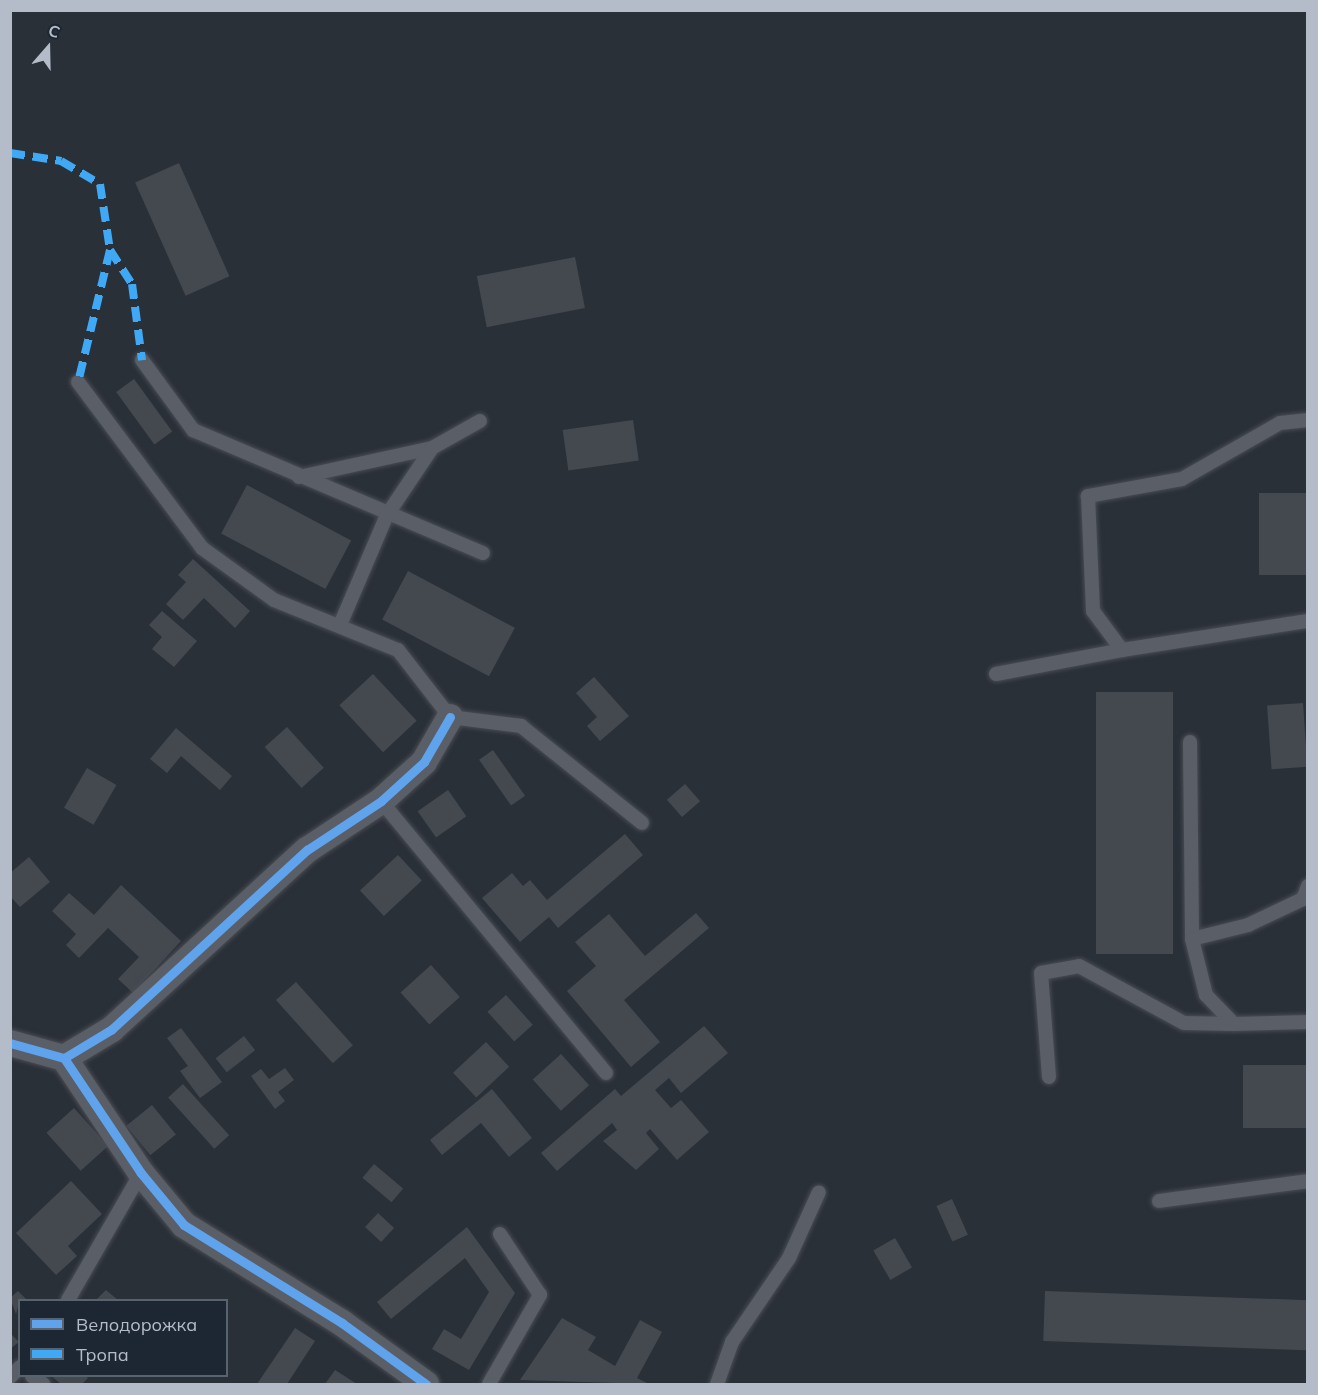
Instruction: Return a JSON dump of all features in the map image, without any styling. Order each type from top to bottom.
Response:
[{"type":"street","points":[[64,1058],[112,1029],[307,850],[381,801],[424,762],[450,717]]},
{"type":"street","points":[[10,1043],[64,1058],[141,1173],[184,1225],[342,1323],[426,1384]]},
{"type":"lane","points":[[142,360],[193,430],[387,515],[483,553]]},
{"type":"lane","points":[[78,382],[202,548],[274,600],[398,650],[450,717],[521,726],[642,823]]},
{"type":"lane","points":[[1122,650],[1093,611],[1088,496],[1182,479],[1280,423],[1308,420]]},
{"type":"lane","points":[[300,477],[432,448],[480,421]]},
{"type":"lane","points":[[340,625],[387,515],[432,448]]},
{"type":"lane","points":[[996,674],[1122,650],[1308,621]]},
{"type":"lane","points":[[1190,742],[1192,939],[1206,994],[1234,1024]]},
{"type":"lane","points":[[381,801],[606,1073]]},
{"type":"lane","points":[[1192,939],[1248,925],[1303,898],[1308,886]]},
{"type":"lane","points":[[1049,1077],[1041,973],[1079,966],[1184,1023],[1308,1022]]},
{"type":"lane","points":[[69,1299],[141,1173]]},
{"type":"lane","points":[[1160,1201],[1308,1182]]},
{"type":"lane","points":[[717,1384],[732,1342],[789,1258],[819,1192]]},
{"type":"lane","points":[[489,1384],[540,1295],[500,1234]]},
{"type":"building","points":[[179,163],[229,276],[186,296],[135,183]]},
{"type":"building","points":[[575,257],[585,308],[487,327],[477,276]]},
{"type":"building","points":[[134,379],[172,432],[154,445],[116,392]]},
{"type":"building","points":[[633,420],[639,461],[568,470],[563,430]]},
{"type":"building","points":[[247,485],[351,540],[325,589],[221,534]]},
{"type":"building","points":[[1259,493],[1308,493],[1308,575],[1259,575]]},
{"type":"building","points":[[193,559],[250,611],[235,628],[204,598],[183,620],[166,604],[186,582],[178,575]]},
{"type":"building","points":[[408,571],[515,628],[489,676],[382,620]]},
{"type":"building","points":[[162,611],[197,641],[174,667],[152,649],[162,637],[149,625]]},
{"type":"building","points":[[373,674],[417,721],[383,752],[339,705]]},
{"type":"building","points":[[594,677],[629,716],[600,741],[587,726],[597,717],[576,693]]},
{"type":"building","points":[[1096,692],[1173,692],[1173,954],[1096,954]]},
{"type":"building","points":[[1303,703],[1307,767],[1272,769],[1267,706]]},
{"type":"building","points":[[287,727],[324,768],[302,788],[265,747]]},
{"type":"building","points":[[176,728],[232,776],[220,790],[181,756],[167,773],[150,759]]},
{"type":"building","points":[[493,750],[525,796],[511,806],[479,760]]},
{"type":"building","points":[[87,768],[116,785],[93,825],[64,808]]},
{"type":"building","points":[[685,784],[700,801],[682,817],[667,800]]},
{"type":"building","points":[[448,790],[466,816],[436,837],[418,811]]},
{"type":"building","points":[[625,834],[643,855],[558,928],[549,917],[520,942],[482,898],[512,873],[523,886],[530,880],[547,900]]},
{"type":"building","points":[[398,855],[422,881],[384,916],[360,890]]},
{"type":"building","points":[[29,857],[50,882],[20,907],[10,896],[10,873]]},
{"type":"building","points":[[121,885],[181,941],[133,993],[118,979],[139,957],[108,928],[79,958],[66,945],[76,934],[52,911],[69,893],[94,915]]},
{"type":"building","points":[[696,913],[709,928],[624,1000],[660,1042],[631,1067],[567,991],[596,966],[575,942],[609,914],[645,956]]},
{"type":"building","points":[[431,965],[460,997],[429,1024],[401,992]]},
{"type":"building","points":[[296,982],[353,1045],[333,1063],[276,1000]]},
{"type":"building","points":[[506,995],[533,1025],[514,1041],[487,1012]]},
{"type":"building","points":[[704,1026],[728,1053],[681,1093],[669,1078],[655,1090],[671,1108],[681,1100],[709,1132],[677,1160],[650,1129],[646,1133],[659,1149],[636,1170],[603,1141],[617,1130],[612,1123],[557,1171],[541,1153],[615,1089],[621,1096]]},
{"type":"building","points":[[181,1028],[222,1082],[200,1098],[180,1071],[188,1066],[167,1038]]},
{"type":"building","points":[[244,1036],[255,1050],[227,1072],[216,1058]]},
{"type":"building","points":[[486,1042],[509,1067],[476,1098],[453,1073]]},
{"type":"building","points":[[561,1054],[589,1085],[561,1111],[533,1079]]},
{"type":"building","points":[[1243,1065],[1308,1065],[1308,1128],[1243,1128]]},
{"type":"building","points":[[285,1068],[294,1080],[278,1092],[285,1101],[275,1109],[251,1076],[261,1069],[269,1079]]},
{"type":"building","points":[[183,1084],[229,1135],[214,1149],[168,1097]]},
{"type":"building","points":[[492,1089],[532,1138],[509,1157],[481,1123],[442,1155],[430,1140]]},
{"type":"building","points":[[152,1105],[176,1135],[150,1155],[126,1126]]},
{"type":"building","points":[[74,1108],[108,1146],[81,1171],[47,1133]]},
{"type":"building","points":[[374,1164],[403,1188],[392,1202],[362,1178]]},
{"type":"building","points":[[71,1181],[102,1214],[68,1246],[77,1256],[56,1275],[16,1233]]},
{"type":"building","points":[[952,1199],[968,1235],[952,1242],[936,1206]]},
{"type":"building","points":[[378,1213],[394,1228],[381,1242],[365,1227]]},
{"type":"building","points":[[467,1227],[515,1293],[469,1370],[432,1349],[444,1329],[461,1339],[489,1292],[465,1258],[391,1319],[377,1302]]},
{"type":"building","points":[[895,1238],[912,1267],[890,1280],[873,1250]]},
{"type":"building","points":[[106,1290],[117,1299],[97,1299]]},
{"type":"building","points":[[18,1291],[26,1299],[18,1299],[16,1314],[10,1298]]},
{"type":"building","points":[[1045,1291],[1308,1300],[1306,1350],[1043,1341]]},
{"type":"building","points":[[562,1318],[596,1337],[588,1350],[615,1366],[640,1320],[662,1332],[637,1378],[649,1384],[520,1380]]},
{"type":"building","points":[[295,1328],[315,1341],[287,1384],[257,1384]]},
{"type":"building","points":[[10,1333],[18,1343],[10,1349]]},
{"type":"building","points":[[335,1370],[357,1384],[325,1384]]},
{"type":"building","points":[[52,1377],[88,1378],[82,1384],[61,1384]]},
{"type":"marked path","points":[[10,153],[61,161],[100,184],[110,250],[78,382]]},
{"type":"marked path","points":[[110,250],[132,284],[142,360]]},
{"type":"cycle path","points":[[64,1058],[112,1029],[307,850],[381,801],[424,762],[450,717]]},
{"type":"cycle path","points":[[10,1043],[64,1058],[141,1173],[184,1225],[342,1323],[426,1384]]}]
